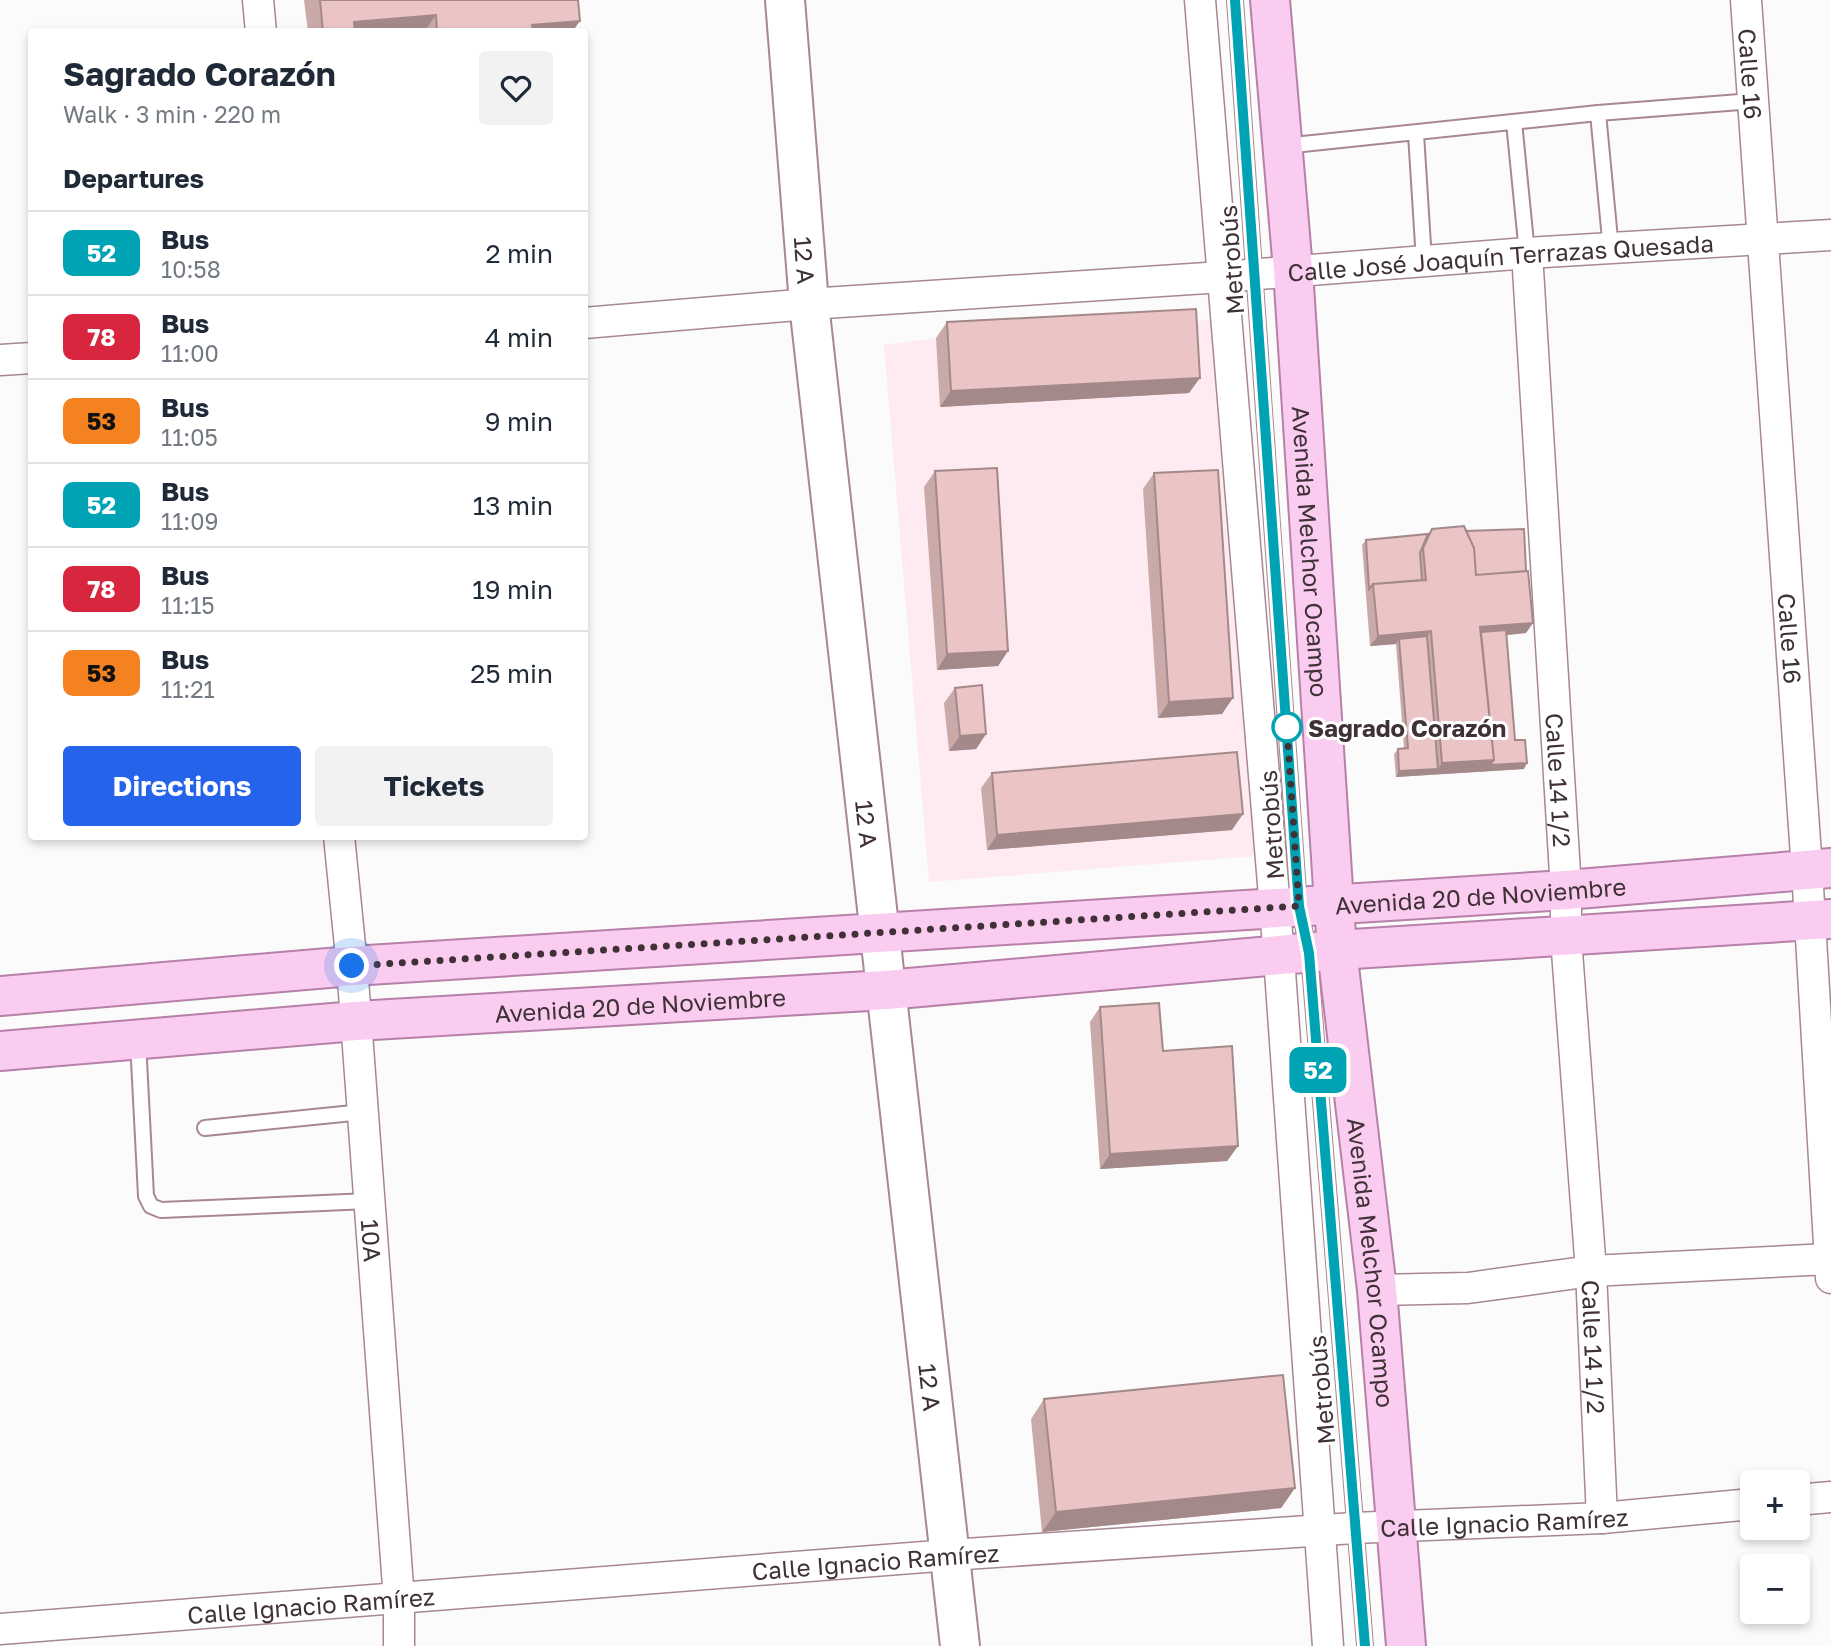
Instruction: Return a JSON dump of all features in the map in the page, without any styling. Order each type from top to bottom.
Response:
[{"type":"main road","name":"12 A","points":[[785,0],[809,304],[960,1646]]},
{"type":"main road","name":"Avenida Melchor Ocampo","points":[[1270,0],[1293,270],[1303,906],[1309,953],[1377,1290],[1406,1646]]},
{"type":"main road","name":"Avenida 20 de Noviembre","points":[[0,996],[352,966],[1566,890],[1819,869]]},
{"type":"main road","name":"Avenida 20 de Noviembre","points":[[0,1051],[356,1021],[886,990],[1309,953],[1820,920]]},
{"type":"street","points":[[258,0],[261,28]]},
{"type":"street","name":"Avenida Melchor Ocampo","points":[[1200,0],[1222,277],[1309,953],[1318,1531],[1328,1646]]},
{"type":"street","name":"Calle 16","points":[[1746,0],[1762,241],[1819,869],[1830,1269]]},
{"type":"street","name":"Calle José Joaquín Terrazas Quesada","points":[[588,323],[809,304],[1222,277],[1255,272],[1831,235]]},
{"type":"street","name":"Calle 14 1/2","points":[[1527,253],[1566,890],[1566,938],[1591,1271],[1602,1518]]},
{"type":"street","points":[[0,360],[28,358]]},
{"type":"street","name":"10A","points":[[339,840],[363,1112],[399,1600],[399,1646]]},
{"type":"street","points":[[1377,1290],[1468,1288],[1591,1271],[1830,1269]]},
{"type":"street","points":[[1810,1499],[1831,1497]]},
{"type":"street","name":"Calle Ignacio Ramírez","points":[[0,1629],[950,1555],[1354,1528],[1602,1518],[1740,1505]]},
{"type":"lane","name":"Metrobús","points":[[1235,0],[1303,906]]},
{"type":"lane","points":[[1282,147],[1598,113],[1753,101]]},
{"type":"lane","points":[[1598,113],[1611,250]]},
{"type":"lane","points":[[1514,122],[1527,253]]},
{"type":"lane","points":[[1416,134],[1424,261]]},
{"type":"lane","name":"Metrobús","points":[[1309,953],[1365,1646]]},
{"type":"lane","points":[[138,1040],[146,1196],[151,1206],[161,1210],[369,1201]]},
{"type":"lane","points":[[205,1128],[363,1112]]},
{"type":"shaded area","points":[[1211,319],[1256,856],[929,882],[884,345],[936,338],[1185,324]]},
{"type":"building","points":[[320,0],[578,0],[580,21],[532,25],[532,28],[437,28],[436,15],[354,22],[355,28],[323,28]]},
{"type":"building","points":[[1196,309],[1200,378],[951,391],[947,322]]},
{"type":"building","points":[[997,468],[1008,651],[947,654],[935,471]]},
{"type":"building","points":[[1218,470],[1233,698],[1169,702],[1154,473]]},
{"type":"building","points":[[1464,526],[1474,548],[1476,575],[1528,571],[1533,623],[1480,627],[1494,760],[1442,763],[1431,631],[1378,636],[1373,584],[1426,580],[1423,548],[1432,529]]},
{"type":"building","points":[[1524,529],[1526,571],[1476,575],[1474,548],[1466,531]]},
{"type":"building","points":[[1428,534],[1420,553],[1422,580],[1373,584],[1369,589],[1366,540]]},
{"type":"building","points":[[1506,630],[1515,740],[1525,740],[1527,763],[1490,765],[1494,760],[1481,632]]},
{"type":"building","points":[[1427,636],[1438,769],[1399,771],[1398,749],[1408,748],[1399,639]]},
{"type":"building","points":[[982,685],[986,734],[960,736],[955,688]]},
{"type":"building","points":[[1237,752],[1243,814],[997,835],[992,773]]},
{"type":"building","points":[[1159,1003],[1163,1051],[1232,1046],[1238,1146],[1110,1154],[1100,1007]]},
{"type":"building","points":[[1283,1375],[1295,1488],[1056,1512],[1044,1399]]},
{"type":"bus line","name":"52","points":[[1235,0],[1299,906],[1309,953],[1365,1646]]},
{"type":"place","name":"Sagrado Corazón","points":[[1287,727]]},
{"type":"route","points":[[352,966],[1299,906],[1286,714],[1287,727]]}]
